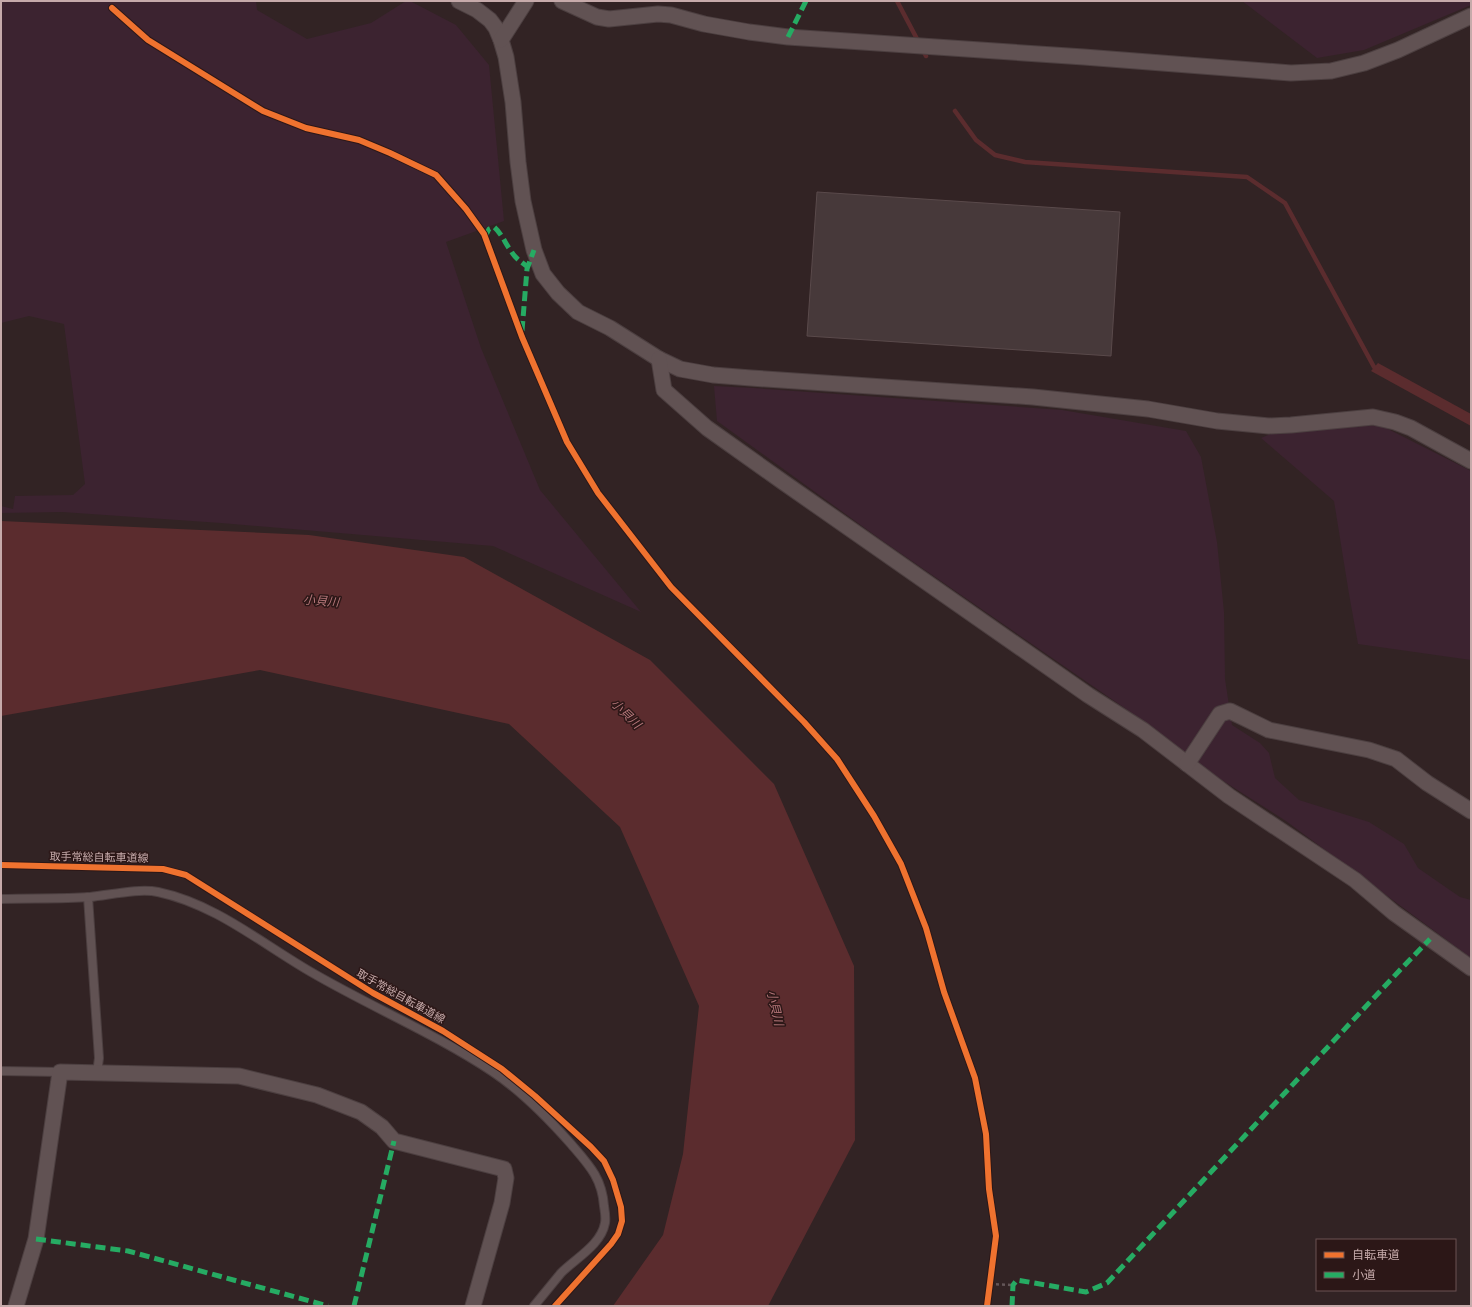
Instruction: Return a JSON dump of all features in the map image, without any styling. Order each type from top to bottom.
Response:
[{"type":"street","points":[[459,1],[477,10],[490,20],[496,28],[506,57],[513,102],[523,202],[534,250],[543,274],[558,294],[578,312],[610,328],[659,359],[680,369],[713,375],[1033,397],[1148,409],[1217,421],[1245,424],[1291,425],[1373,417],[1395,422],[1411,428],[1471,461]]},
{"type":"street","points":[[500,40],[526,1]]},
{"type":"street","points":[[562,1],[597,17],[609,19],[658,14],[671,15],[704,24],[788,37],[1108,58],[1291,73],[1331,71],[1364,63],[1398,50],[1471,16]]},
{"type":"street","points":[[659,359],[664,390],[707,428],[832,518],[1088,695],[1143,730],[1229,796],[1355,880],[1412,926],[1471,968]]},
{"type":"street","points":[[1187,764],[1220,714],[1230,711],[1269,730],[1369,750],[1396,759],[1427,783],[1471,812]]},
{"type":"street","points":[[16,1306],[36,1239],[60,1072],[239,1076],[317,1095],[361,1112],[382,1127],[394,1141],[504,1169],[506,1178],[502,1203],[473,1306]]},
{"type":"lane","points":[[1,899],[88,897],[156,891],[193,902],[215,913],[312,972],[423,1030],[493,1072],[535,1106],[558,1129],[590,1166],[599,1181],[604,1199],[605,1221],[602,1232],[597,1241],[562,1272],[534,1306]]},
{"type":"lane","points":[[88,897],[99,1058],[97,1073]]},
{"type":"lane","points":[[1,1071],[60,1072]]},
{"type":"path","points":[[990,1284],[1013,1285]]},
{"type":"shaded area","points":[[1,1],[256,1],[257,10],[307,39],[371,23],[406,1],[410,1],[456,25],[489,65],[504,221],[446,242],[481,348],[540,490],[641,612],[493,546],[221,523],[62,512],[1,513],[1,506],[13,509],[15,496],[73,495],[85,484],[64,324],[29,316],[1,323]]},
{"type":"shaded area","points":[[1242,1],[1471,1],[1471,5],[1364,50],[1317,58]]},
{"type":"shaded area","points":[[714,386],[1062,410],[1186,431],[1201,457],[1217,542],[1224,612],[1225,679],[1232,725],[1260,743],[1269,753],[1275,778],[1299,800],[1369,822],[1404,844],[1418,868],[1460,897],[1471,900],[1471,958],[1286,821],[1206,770],[1139,718],[880,539],[717,421]]},
{"type":"shaded area","points":[[1380,425],[1471,471],[1471,660],[1358,644],[1334,501],[1261,438],[1275,432]]},
{"type":"water","points":[[1378,363],[1471,414],[1471,426],[1371,371]]},
{"type":"water","name":"小貝川","points":[[1,521],[309,535],[464,557],[650,660],[774,784],[854,966],[855,1140],[768,1306],[613,1306],[663,1235],[683,1154],[699,1006],[620,827],[509,724],[260,670],[1,716]]},
{"type":"building","points":[[817,192],[1120,212],[1111,356],[807,336]]},
{"type":"waterway","points":[[897,1],[926,56]]},
{"type":"waterway","points":[[955,111],[976,140],[995,155],[1025,162],[1247,177],[1285,203],[1374,367],[1378,369]]},
{"type":"marked path","points":[[788,37],[806,1]]},
{"type":"marked path","points":[[485,237],[489,229],[494,227],[514,256],[528,267]]},
{"type":"marked path","points":[[522,331],[527,269],[534,250]]},
{"type":"marked path","points":[[1012,1306],[1013,1285],[1017,1280],[1086,1292],[1107,1283],[1430,939]]},
{"type":"marked path","points":[[354,1306],[394,1141]]},
{"type":"marked path","points":[[36,1239],[128,1251],[328,1306]]},
{"type":"cycle path","points":[[112,8],[148,40],[263,111],[306,128],[359,140],[436,175],[466,209],[484,234],[522,337],[567,442],[598,493],[671,587],[804,722],[837,759],[874,816],[901,864],[926,928],[944,992],[975,1078],[986,1134],[989,1189],[996,1236],[987,1306]]},
{"type":"cycle path","name":"取手常総自転車道線","points":[[1,865],[163,869],[186,875],[373,993],[443,1031],[502,1069],[535,1096],[591,1147],[604,1161],[613,1180],[621,1207],[622,1221],[618,1234],[611,1244],[555,1306]]}]
